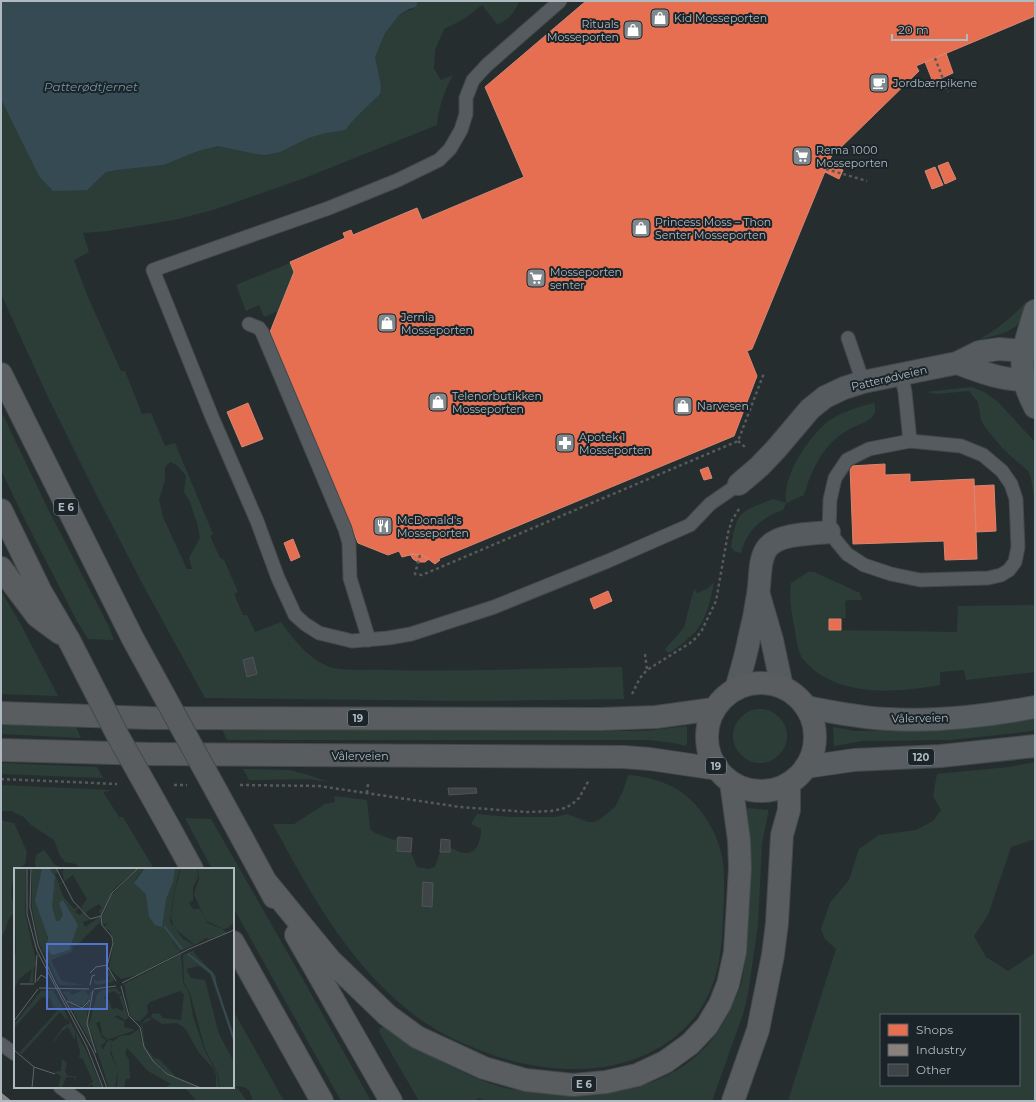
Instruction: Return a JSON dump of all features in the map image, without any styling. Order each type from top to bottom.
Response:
[{"type":"highway","name":"E 6","points":[[1,374],[132,639],[390,1101]]},
{"type":"highway","points":[[1,510],[41,592],[69,640],[118,736],[191,868]]},
{"type":"highway","points":[[1,568],[37,616],[69,640]]},
{"type":"highway","name":"19","points":[[766,683],[782,687],[799,699],[806,707],[812,721],[815,737],[812,752],[806,766],[798,776],[789,782],[774,789],[759,791],[744,788],[724,776],[710,755],[707,740],[708,724],[714,709],[724,698],[736,689],[751,684],[766,683]]},
{"type":"highway","name":"19","points":[[1,712],[149,718],[601,719],[656,716],[714,709]]},
{"type":"highway","name":"Vålerveien","points":[[1,750],[151,754],[624,757],[650,759],[724,776]]},
{"type":"highway","name":"E 6","points":[[267,883],[331,961],[387,1015],[417,1037],[484,1068],[526,1080],[573,1085],[606,1082],[637,1075],[665,1062],[690,1044],[707,1026],[720,1004],[728,984],[735,952],[740,868],[739,840],[724,776]]},
{"type":"highway","points":[[733,1101],[758,1030],[774,955],[782,835],[789,810],[789,782]]},
{"type":"highway","points":[[234,944],[322,1101]]},
{"type":"main road","name":"Vålerveien","points":[[806,707],[855,716],[888,719],[937,719],[983,715],[1035,707]]},
{"type":"main road","name":"120","points":[[806,766],[854,760],[941,756],[1035,746]]},
{"type":"street","points":[[1035,311],[1023,352],[1022,366],[1024,380],[1029,396],[1035,407]]},
{"type":"street","name":"Patterødveien","points":[[739,484],[760,466],[810,409],[826,397],[844,388],[863,382],[957,363],[979,352],[999,349],[1023,352]]},
{"type":"street","points":[[957,363],[978,371],[1012,380],[1024,380]]},
{"type":"street","points":[[736,689],[750,638],[761,566],[768,547],[775,541],[783,538],[829,532]]},
{"type":"street","points":[[758,592],[772,640],[782,687]]},
{"type":"lane","points":[[560,1],[487,64],[473,80],[466,98],[466,114],[461,130],[450,149],[439,160],[398,180],[329,208],[153,270],[210,412],[254,514],[278,578],[295,615],[305,624],[320,633],[352,641],[411,634],[494,607],[690,525],[710,504],[739,484]]},
{"type":"lane","points":[[249,324],[259,328],[262,332],[345,529],[349,543],[350,578],[356,602],[369,640]]},
{"type":"lane","points":[[848,338],[863,382]]},
{"type":"lane","points":[[901,374],[905,392],[910,440]]},
{"type":"lane","points":[[910,440],[961,446],[982,455],[1002,471],[1011,484],[1016,499],[1018,547],[1015,562],[1009,570],[988,578],[920,580],[890,574],[864,565],[847,554],[829,532],[830,500],[835,478],[847,460],[869,449],[910,440]]},
{"type":"lane","points":[[1,1044],[14,1053]]},
{"type":"lane","points":[[61,1088],[79,1101]]},
{"type":"path","points":[[935,58],[948,92]]},
{"type":"path","points":[[826,169],[867,181]]},
{"type":"path","points":[[420,555],[415,574],[422,575],[738,441],[764,373]]},
{"type":"path","points":[[630,697],[637,682],[647,670],[690,643],[702,630],[716,601],[728,532],[732,520],[742,507]]},
{"type":"path","points":[[645,654],[647,670]]},
{"type":"path","points":[[233,785],[307,785],[460,807],[527,812],[551,811],[562,809],[571,805],[579,798],[592,774]]},
{"type":"path","points":[[1,779],[120,784]]},
{"type":"path","points":[[367,793],[368,784]]},
{"type":"path","points":[[166,785],[189,785]]},
{"type":"green space","points":[[1,1],[399,15],[416,7],[418,1],[520,1],[511,16],[501,23],[497,24],[482,5],[464,19],[444,29],[435,50],[434,69],[441,80],[453,75],[442,99],[437,125],[302,179],[213,210],[174,220],[108,231],[83,233],[89,252],[74,260],[87,295],[121,371],[125,371],[142,414],[151,413],[165,446],[175,443],[213,534],[210,536],[220,558],[224,560],[238,592],[234,594],[243,615],[247,615],[255,632],[281,622],[296,641],[313,658],[327,666],[340,669],[446,671],[622,667],[624,699],[472,701],[205,698],[142,583],[96,494],[47,395],[1,294]],"holes":[[[170,462],[178,466],[186,476],[184,492],[190,502],[197,522],[200,538],[189,558],[192,569],[187,569],[163,517],[159,499],[165,480],[165,467]]]},
{"type":"green space","points":[[290,263],[294,272],[278,311],[264,317],[259,305],[246,311],[236,285]]},
{"type":"green space","points":[[1027,301],[1024,313],[1014,328],[978,340],[992,332]]},
{"type":"green space","points":[[972,387],[986,393],[998,402],[1035,442],[1035,503],[1031,478],[1028,471],[1004,450],[985,427],[981,420],[978,402],[969,391],[937,394],[926,392]]},
{"type":"green space","points":[[874,403],[875,410],[872,417],[839,436],[825,450],[815,467],[804,495],[786,503],[788,482],[795,463],[820,429],[826,423],[843,413]]},
{"type":"green space","points":[[1,411],[47,507],[108,625],[114,640],[88,639],[78,623],[26,522],[1,470]]},
{"type":"green space","points":[[773,499],[786,503],[783,510],[768,517],[756,526],[743,545],[741,553],[734,551],[731,547],[733,535],[738,519],[742,514],[753,507]]},
{"type":"green space","points":[[808,572],[814,572],[860,593],[862,600],[847,600],[845,602],[846,618],[829,620],[829,630],[957,632],[958,606],[1035,605],[1035,672],[966,680],[964,670],[940,672],[940,685],[891,690],[857,688],[826,678],[813,669],[802,658],[798,646],[792,614],[790,599],[791,583]]},
{"type":"green space","points":[[714,582],[708,608],[699,627],[680,645],[671,652],[667,652],[665,649],[684,627],[694,589],[697,593],[707,589]]},
{"type":"green space","points":[[1,591],[20,623],[58,696],[1,694]]},
{"type":"green space","points":[[755,709],[765,709],[775,713],[783,721],[787,731],[787,741],[783,751],[775,759],[765,763],[755,763],[745,759],[737,751],[733,741],[733,731],[737,721],[745,713]]},
{"type":"green space","points":[[1035,719],[1035,730],[1024,732],[950,740],[863,741],[834,746],[833,727],[855,731],[968,729]]},
{"type":"green space","points":[[1,724],[76,727],[81,738],[1,734]]},
{"type":"green space","points":[[687,726],[686,746],[649,740],[227,740],[222,729],[644,731]]},
{"type":"green space","points":[[1035,762],[1035,839],[1011,847],[988,915],[974,936],[986,957],[1008,971],[1035,953],[1035,1101],[788,1101],[836,949],[825,939],[821,929],[830,903],[849,880],[859,849],[879,835],[916,830],[933,821],[941,810],[933,796],[937,774],[1009,767]]},
{"type":"green space","points":[[1,763],[97,767],[103,778],[1,774]]},
{"type":"green space","points":[[243,769],[289,770],[329,782],[310,779],[249,780]]},
{"type":"green space","points":[[628,775],[646,777],[673,787],[691,800],[707,819],[718,841],[724,870],[722,931],[717,971],[713,984],[708,996],[693,1019],[682,1031],[655,1050],[640,1057],[609,1066],[563,1069],[525,1064],[501,1058],[453,1039],[417,1017],[393,998],[372,976],[334,929],[302,877],[273,824],[294,824],[325,804],[335,802],[334,796],[367,800],[370,829],[375,833],[394,840],[398,837],[397,851],[411,852],[417,867],[428,869],[435,867],[440,852],[450,852],[450,848],[453,848],[459,852],[465,853],[473,851],[476,848],[479,844],[481,829],[471,824],[477,814],[510,817],[555,817],[567,814],[588,822],[594,822],[599,820],[615,807],[623,791]]},
{"type":"green space","points":[[1,785],[109,790],[110,791],[103,792],[119,817],[123,817],[153,868],[80,868],[76,864],[65,862],[60,856],[54,840],[31,825],[24,817],[11,811],[1,811]]},
{"type":"green space","points":[[748,808],[768,810],[762,844],[758,925],[748,994],[743,1014],[712,1101],[487,1101],[479,1098],[474,1101],[419,1101],[379,1032],[380,1028],[385,1027],[443,1062],[473,1077],[505,1088],[537,1092],[569,1094],[601,1093],[632,1088],[661,1078],[687,1063],[710,1042],[728,1014],[738,994],[742,981],[746,951],[751,879],[749,824],[746,810]]},
{"type":"green space","points":[[1,818],[3,821],[14,823],[27,852],[25,864],[20,868],[14,868],[11,889],[12,900],[14,901],[14,913],[9,919],[1,936]]},
{"type":"green space","points":[[185,818],[211,819],[371,1101],[341,1101],[234,909],[234,868],[211,868]]},
{"type":"green space","points":[[44,850],[55,865],[62,868],[36,868],[36,855]]},
{"type":"green space","points":[[234,1012],[284,1101],[253,1101],[249,1090],[244,1087],[236,1086],[247,1101],[197,1101],[185,1088],[234,1088]]},
{"type":"water","name":"Patterødtjernet","points":[[1,1],[418,1],[416,7],[399,15],[385,33],[375,57],[381,86],[380,94],[345,130],[308,138],[280,152],[265,155],[218,146],[198,151],[163,165],[106,172],[87,190],[53,191],[39,176],[1,99]]},
{"type":"building: Shops","name":"Mosseporten senter","points":[[586,1],[1035,1],[1035,16],[916,66],[919,71],[831,157],[752,349],[747,351],[757,376],[734,436],[438,559],[440,560],[435,564],[424,556],[414,554],[402,557],[399,551],[388,555],[358,543],[270,332],[294,272],[290,262],[345,238],[343,233],[351,230],[353,235],[417,208],[422,220],[524,177],[485,87]]},
{"type":"building: Shops","points":[[946,53],[953,73],[933,82],[925,62]]},
{"type":"building: Shops","points":[[948,162],[956,179],[945,184],[938,166]]},
{"type":"building: Shops","points":[[828,164],[843,170],[839,179],[825,172]]},
{"type":"building: Shops","points":[[935,167],[943,185],[932,189],[925,171]]},
{"type":"building: Shops","points":[[248,403],[263,439],[242,447],[227,412]]},
{"type":"building: Shops","points":[[885,464],[885,475],[910,474],[910,482],[974,479],[977,559],[945,560],[944,541],[853,544],[850,466]]},
{"type":"building: Shops","points":[[708,467],[712,478],[704,480],[700,470]]},
{"type":"building: Shops","points":[[994,485],[996,531],[976,532],[974,486]]},
{"type":"building: Shops","points":[[293,539],[300,557],[291,561],[284,543]]},
{"type":"building: Shops","points":[[410,554],[424,556],[429,559],[425,562],[418,562],[413,559]]},
{"type":"building: Shops","points":[[608,591],[612,601],[594,609],[590,599]]},
{"type":"building: Shops","points":[[829,619],[841,619],[841,630],[829,630]]},
{"type":"building: Industry","points":[[1,1093],[11,1101],[1,1101]]},
{"type":"building: Other","points":[[253,657],[257,674],[247,677],[243,660]]},
{"type":"building: Other","points":[[448,788],[476,788],[477,793],[449,795]]},
{"type":"building: Other","points":[[398,837],[412,838],[411,852],[397,851]]},
{"type":"building: Other","points":[[441,839],[450,840],[450,852],[440,852]]},
{"type":"building: Other","points":[[423,882],[433,883],[432,907],[422,906]]},
{"type":"place","name":"Kid Mosseporten","points":[[660,18]]},
{"type":"place","name":"Rituals Mosseporten","points":[[633,30]]},
{"type":"place","name":"Jordbærpikene","points":[[879,83]]},
{"type":"place","name":"Rema 1000 Mosseporten","points":[[802,156]]},
{"type":"place","name":"Princess Moss – Thon Senter Mosseporten","points":[[641,228]]},
{"type":"place","name":"Mosseporten senter","points":[[536,278]]},
{"type":"place","name":"Jernia Mosseporten","points":[[387,323]]},
{"type":"place","name":"Telenorbutikken Mosseporten","points":[[438,402]]},
{"type":"place","name":"Narvesen","points":[[683,406]]},
{"type":"place","name":"Apotek 1 Mosseporten","points":[[565,443]]},
{"type":"place","name":"McDonald's Mosseporten","points":[[383,526]]}]
